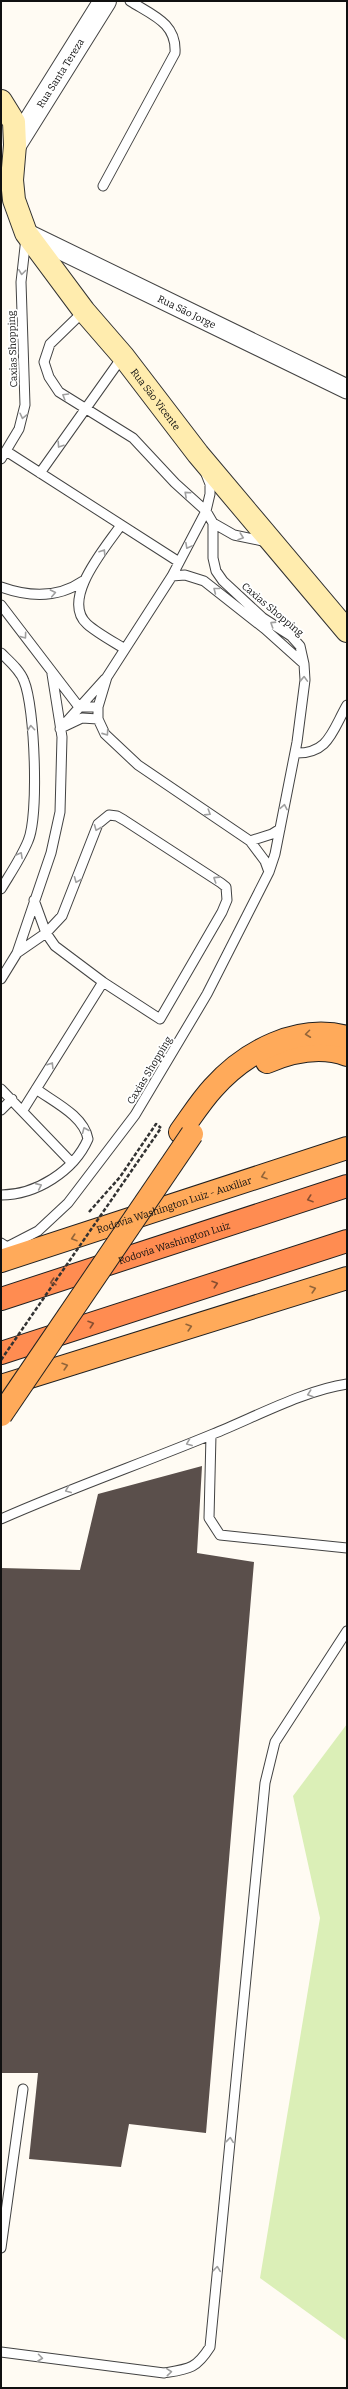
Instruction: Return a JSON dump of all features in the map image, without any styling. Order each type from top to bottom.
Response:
[{"type":"highway","points":[[1,1390],[178,1131],[213,1087],[251,1055],[275,1043],[298,1035],[320,1033],[347,1037]]},
{"type":"highway","points":[[1,1415],[178,1131],[221,1098],[239,1079],[260,1065],[286,1054],[315,1049],[337,1051],[347,1055]]},
{"type":"highway","name":"Rodovia Washington Luiz - Auxiliar","points":[[3,1250],[337,1152],[347,1144]]},
{"type":"highway","name":"Rodovia Washington Luiz","points":[[1,1299],[347,1186]]},
{"type":"highway","points":[[1,1353],[347,1241]]},
{"type":"highway","points":[[1,1386],[347,1278]]},
{"type":"main road","name":"Rua Sāo Vicente","points":[[1,101],[14,122],[15,145],[12,180],[14,200],[26,233],[84,311],[123,356],[198,454],[347,631]]},
{"type":"street","name":"Rua Santa Tereza","points":[[15,145],[105,1]]},
{"type":"street","name":"Rua São Jorge","points":[[26,233],[347,389]]},
{"type":"lane","points":[[103,186],[175,53],[176,42],[173,32],[168,26],[130,1]]},
{"type":"lane","name":"Caxias Shopping","points":[[4,455],[19,429],[25,405],[21,282],[26,233]]},
{"type":"lane","points":[[84,311],[50,344],[44,362],[49,377],[59,392],[134,438],[175,483],[206,511],[213,523],[234,535],[273,543]]},
{"type":"lane","points":[[40,473],[123,356]]},
{"type":"lane","points":[[60,729],[107,677],[172,576],[206,511],[209,504],[210,484],[198,454]]},
{"type":"lane","points":[[4,455],[40,473],[179,562]]},
{"type":"lane","name":"Caxias Shopping","points":[[3,1250],[38,1231],[54,1218],[68,1203],[135,1115],[207,994],[269,872],[275,854],[295,753],[305,680],[304,664],[300,646],[291,636],[263,618],[223,581],[216,571],[213,558],[213,523]]},
{"type":"lane","points":[[121,525],[85,579],[78,594],[78,606],[81,616],[86,623],[125,649]]},
{"type":"lane","name":"Caxias Shopping","points":[[172,576],[194,576],[204,581],[304,664]]},
{"type":"lane","points":[[1,587],[20,593],[43,595],[68,590],[85,579]]},
{"type":"lane","points":[[234,605],[241,597]]},
{"type":"lane","points":[[1,605],[52,674],[79,707]]},
{"type":"lane","points":[[294,655],[300,646]]},
{"type":"lane","points":[[1,653],[24,679],[28,692],[35,768],[34,805],[28,840],[1,890]]},
{"type":"lane","points":[[1,979],[17,953],[51,853],[60,812],[62,737],[52,674]]},
{"type":"lane","points":[[107,677],[98,707],[98,719],[105,734],[138,765],[250,841],[260,853],[269,872]]},
{"type":"lane","points":[[295,753],[309,754],[320,749],[326,743],[347,705]]},
{"type":"lane","points":[[79,707],[98,707]]},
{"type":"lane","points":[[60,729],[82,718],[98,719]]},
{"type":"lane","points":[[17,953],[46,933],[62,916],[98,824],[109,815],[116,816],[222,883],[226,887],[227,900],[215,925],[160,1019],[103,982],[55,946],[46,933],[34,900]]},
{"type":"lane","points":[[250,841],[272,834],[280,829]]},
{"type":"lane","points":[[23,1110],[103,982]]},
{"type":"lane","points":[[1,1089],[23,1110],[72,1163]]},
{"type":"lane","points":[[1,1195],[43,1185],[72,1163],[88,1139],[86,1129],[81,1122],[36,1089]]},
{"type":"lane","points":[[1,1110],[12,1099]]},
{"type":"lane","points":[[1,1519],[94,1479],[211,1435],[309,1394],[347,1384]]},
{"type":"lane","points":[[211,1435],[209,1518],[220,1535],[347,1548]]},
{"type":"lane","points":[[1,2352],[164,2373],[188,2369],[200,2362],[210,2347],[265,1783],[275,1742],[347,1631]]},
{"type":"lane","points":[[1,2248],[23,2089]]},
{"type":"path","points":[[1,1360],[178,1131],[156,1124],[120,1177],[87,1214]]},
{"type":"green space","points":[[347,1724],[347,2341],[260,2278],[320,1918],[293,1796]]},
{"type":"building","points":[[202,1466],[197,1553],[254,1562],[206,2133],[129,2124],[121,2167],[29,2159],[38,2073],[1,2073],[1,1568],[80,1570],[98,1494]]}]
